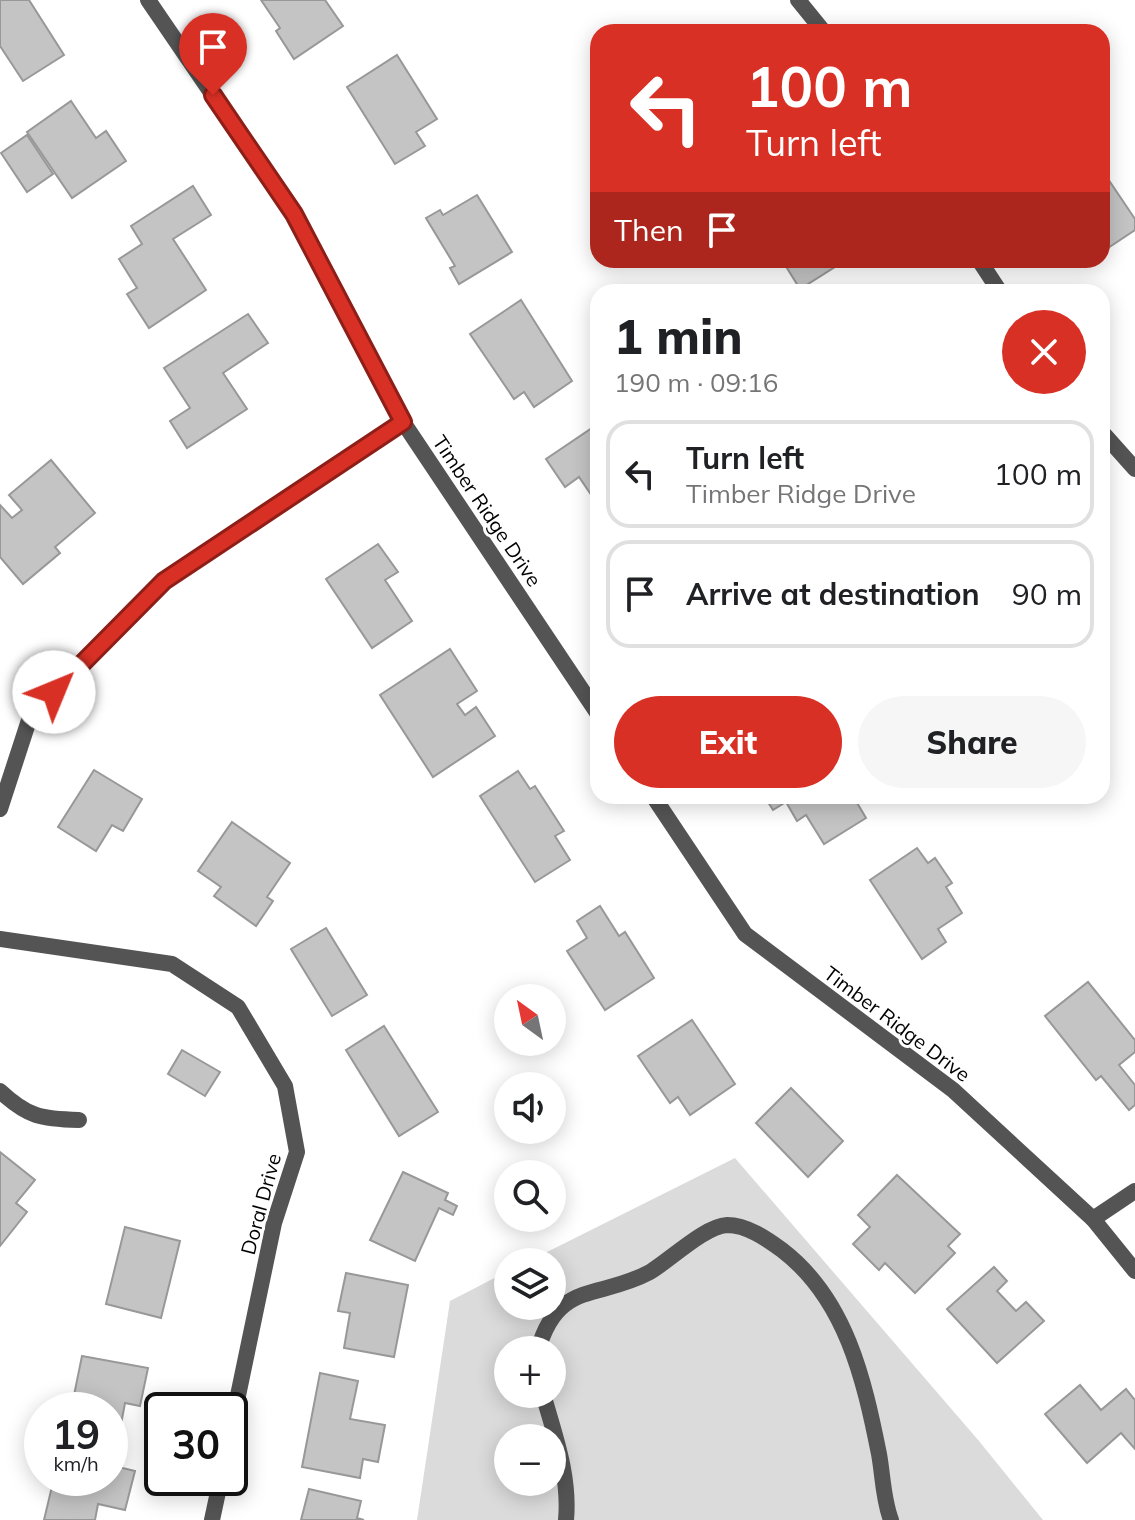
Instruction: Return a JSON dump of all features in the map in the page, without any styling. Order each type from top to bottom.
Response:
[{"type":"street","name":"Timber Ridge Drive","points":[[148,0],[294,214],[403,422],[590,702]]},
{"type":"street","points":[[798,0],[818,24]]},
{"type":"street","points":[[0,809],[31,714],[164,581],[403,422]]},
{"type":"street","points":[[1110,441],[1135,469]]},
{"type":"street","name":"Timber Ridge Drive","points":[[658,804],[745,934],[953,1090],[1093,1219],[1135,1271]]},
{"type":"street","name":"Doral Drive","points":[[0,939],[172,964],[238,1007],[285,1086],[297,1152],[274,1223],[239,1392]]},
{"type":"street","points":[[0,1091],[20,1110],[43,1119],[79,1120]]},
{"type":"street","points":[[1093,1219],[1135,1191]]},
{"type":"street","points":[[543,1336],[548,1320],[578,1296],[646,1274],[711,1230],[726,1225],[761,1236],[800,1266],[839,1318],[869,1402],[891,1520]]},
{"type":"street","points":[[547,1408],[559,1444],[566,1485],[566,1520]]},
{"type":"street","points":[[212,1520],[217,1496]]},
{"type":"shaded area","points":[[735,1158],[979,1441],[1043,1520],[417,1520],[450,1301],[494,1278],[494,1320],[566,1320],[566,1248],[555,1248]]},
{"type":"building","points":[[0,0],[29,0],[64,55],[23,81],[0,46]]},
{"type":"building","points":[[261,0],[325,0],[343,26],[294,59],[276,31],[280,28]]},
{"type":"building","points":[[397,55],[437,119],[416,132],[425,146],[395,164],[347,87]]},
{"type":"building","points":[[71,101],[96,138],[106,131],[126,161],[72,198],[27,132]]},
{"type":"building","points":[[27,135],[53,174],[27,192],[1,153]]},
{"type":"building","points":[[1110,182],[1135,219],[1135,230],[1110,247]]},
{"type":"building","points":[[193,186],[211,215],[173,239],[206,290],[149,328],[127,294],[137,288],[119,259],[142,244],[131,226]]},
{"type":"building","points":[[477,195],[512,252],[459,284],[450,268],[455,266],[426,218],[440,210],[443,215]]},
{"type":"building","points":[[787,268],[833,268],[808,284],[797,284]]},
{"type":"building","points":[[521,300],[572,381],[534,407],[524,392],[514,399],[470,334]]},
{"type":"building","points":[[248,314],[268,343],[223,373],[247,409],[187,448],[170,421],[190,408],[164,368]]},
{"type":"building","points":[[590,429],[590,493],[579,477],[565,487],[546,459]]},
{"type":"building","points":[[51,460],[95,513],[55,547],[60,553],[23,584],[0,557],[0,505],[12,518],[22,510],[9,495]]},
{"type":"building","points":[[378,544],[398,572],[385,580],[412,621],[372,648],[326,579]]},
{"type":"building","points":[[450,649],[477,691],[457,704],[465,715],[476,707],[495,736],[433,777],[380,695]]},
{"type":"building","points":[[94,770],[142,799],[123,831],[112,825],[96,851],[58,827]]},
{"type":"building","points":[[518,771],[530,789],[535,786],[564,831],[555,836],[570,860],[535,882],[480,796]]},
{"type":"building","points":[[769,804],[783,804],[773,810]]},
{"type":"building","points":[[787,804],[858,804],[866,818],[824,844],[806,815],[797,821]]},
{"type":"building","points":[[232,822],[290,863],[267,897],[273,901],[256,926],[214,896],[221,887],[198,871]]},
{"type":"building","points":[[917,848],[928,863],[935,858],[952,883],[946,887],[962,913],[938,929],[946,942],[922,959],[870,880]]},
{"type":"building","points":[[600,906],[619,936],[625,932],[654,978],[605,1010],[567,951],[587,938],[577,921]]},
{"type":"building","points":[[326,928],[367,995],[332,1016],[291,949]]},
{"type":"building","points":[[1088,982],[1135,1040],[1135,1052],[1119,1065],[1135,1085],[1135,1105],[1129,1110],[1101,1076],[1096,1080],[1045,1016]]},
{"type":"building","points":[[692,1020],[735,1084],[690,1115],[678,1097],[670,1103],[638,1056]]},
{"type":"building","points":[[384,1026],[438,1112],[399,1136],[346,1050]]},
{"type":"building","points":[[182,1050],[220,1072],[205,1096],[168,1074]]},
{"type":"building","points":[[791,1088],[843,1141],[808,1177],[756,1123]]},
{"type":"building","points":[[0,1152],[35,1180],[16,1203],[27,1212],[0,1246]]},
{"type":"building","points":[[403,1172],[448,1193],[445,1200],[457,1206],[453,1215],[439,1208],[415,1261],[370,1240]]},
{"type":"building","points":[[897,1175],[960,1234],[948,1246],[955,1253],[915,1293],[885,1263],[879,1270],[853,1244],[870,1227],[858,1215]]},
{"type":"building","points":[[125,1227],[180,1241],[161,1318],[106,1304]]},
{"type":"building","points":[[994,1267],[1007,1281],[997,1291],[1016,1311],[1026,1302],[1044,1321],[997,1363],[947,1309]]},
{"type":"building","points":[[346,1273],[408,1285],[394,1357],[344,1348],[350,1313],[338,1311]]},
{"type":"building","points":[[82,1356],[148,1368],[140,1406],[128,1404],[128,1392],[75,1392]]},
{"type":"building","points":[[320,1373],[358,1381],[350,1419],[385,1425],[378,1462],[363,1459],[360,1478],[302,1467]]},
{"type":"building","points":[[1080,1385],[1101,1410],[1126,1389],[1135,1400],[1135,1449],[1121,1433],[1087,1463],[1045,1414]]},
{"type":"building","points":[[128,1469],[135,1471],[125,1510],[98,1504],[95,1520],[44,1520],[50,1496],[128,1496]]},
{"type":"building","points":[[309,1489],[361,1501],[357,1518],[364,1520],[301,1520]]},
{"type":"route","points":[[54,692],[164,581],[403,422],[294,214],[213,95]]}]
